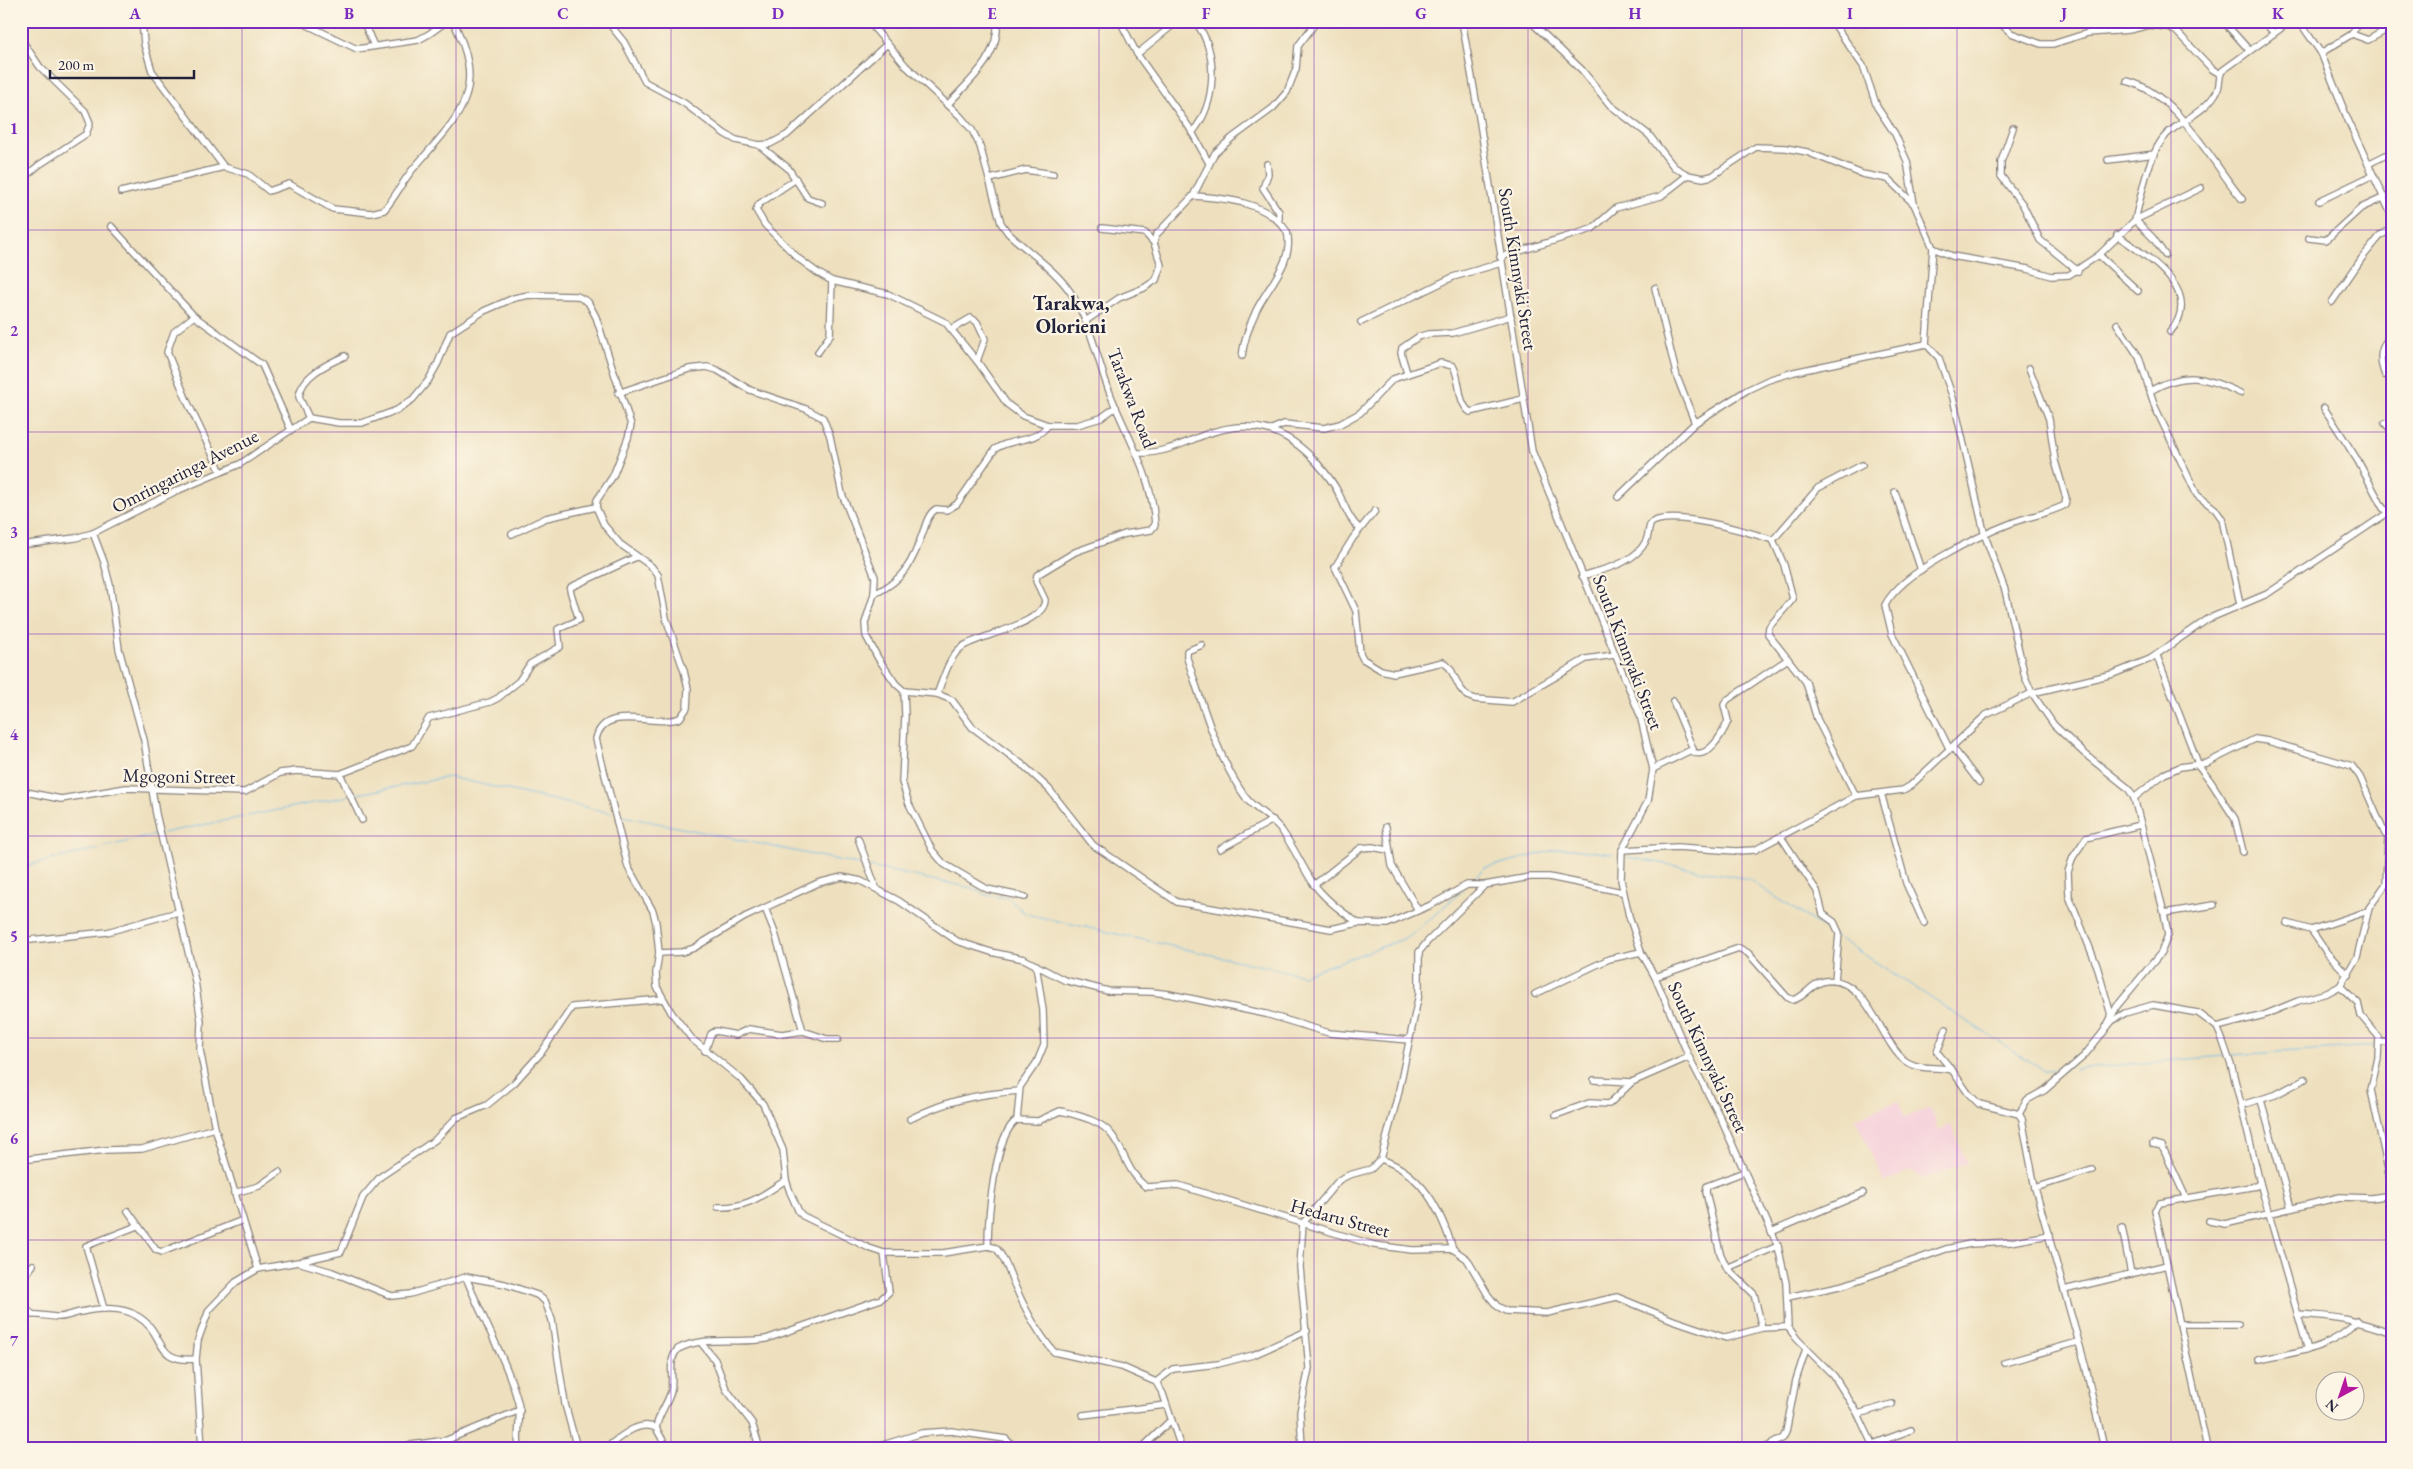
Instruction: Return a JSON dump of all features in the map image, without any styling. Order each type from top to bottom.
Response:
[{"type":"street","points":[[142,21],[144,44],[152,71],[224,167]]},
{"type":"street","points":[[299,21],[357,49],[418,40],[430,34],[447,21]]},
{"type":"street","points":[[362,21],[374,46]]},
{"type":"street","points":[[122,192],[224,167],[248,174],[269,191],[284,185],[294,186],[333,209],[370,213],[384,210],[403,181],[454,120],[468,94],[470,82],[466,56],[453,21]]},
{"type":"street","points":[[607,21],[624,42],[646,82],[684,103],[731,137],[748,144],[759,145],[770,144],[787,135],[886,44]]},
{"type":"street","name":"Tarakwa Road","points":[[868,21],[918,79],[948,105],[972,130],[980,146],[998,215],[1004,228],[1062,282],[1087,320],[1116,407],[1138,453],[1152,499],[1155,525],[1153,529],[1115,537],[1075,552],[1037,575],[1036,581],[1045,600],[1042,609],[1026,621],[964,645],[956,653],[936,694]]},
{"type":"street","points":[[948,105],[992,51],[998,32],[997,21]]},
{"type":"street","points":[[1120,21],[1137,54],[1192,133],[1209,163]]},
{"type":"street","points":[[1137,54],[1178,21]]},
{"type":"street","points":[[1192,133],[1205,112],[1212,78],[1210,51],[1195,21]]},
{"type":"street","points":[[1154,244],[1160,230],[1193,196],[1209,163],[1225,144],[1272,108],[1287,92],[1296,69],[1298,46],[1317,21]]},
{"type":"street","name":"South Kimnyaki Street","points":[[1462,21],[1511,316],[1528,438],[1535,461],[1640,716],[1652,769],[1648,800],[1622,850],[1622,892],[1641,952],[1655,977],[1689,1056],[1720,1117],[1778,1246],[1788,1297],[1788,1327]]},
{"type":"street","points":[[1530,21],[1582,70],[1610,105],[1648,135],[1674,167],[1688,175],[1703,178],[1712,176],[1756,147],[1786,148],[1807,152],[1862,174],[1888,179],[1914,204]]},
{"type":"street","points":[[1832,21],[1863,66],[1877,107],[1894,134],[1907,161],[1914,204],[1933,248],[1926,344],[1939,358],[1953,398],[1985,536],[2005,590],[2025,677],[2032,693],[2054,725],[2085,754],[2128,788],[2134,798],[2168,935],[2161,953],[2111,1015],[2103,1033]]},
{"type":"street","points":[[1998,21],[2011,33],[2041,44],[2053,44],[2088,33],[2139,29],[2149,23],[2168,27],[2175,30],[2212,69],[2220,74]]},
{"type":"street","points":[[2114,21],[2116,31]]},
{"type":"street","points":[[2223,21],[2249,50]]},
{"type":"street","points":[[2263,21],[2274,33]]},
{"type":"street","points":[[2135,220],[2154,154],[2163,138],[2205,106],[2217,92],[2220,74],[2249,50],[2292,21]]},
{"type":"street","points":[[2300,21],[2321,53],[2392,216]]},
{"type":"street","points":[[2321,53],[2352,34],[2359,21]]},
{"type":"street","points":[[2352,34],[2368,40],[2392,27]]},
{"type":"street","points":[[21,39],[40,67],[86,111],[90,122],[86,134],[39,165],[21,180]]},
{"type":"street","points":[[2127,81],[2147,90],[2184,122],[2218,162],[2230,184],[2242,199]]},
{"type":"street","points":[[2013,128],[2001,162],[2001,176],[2023,205],[2040,240],[2078,271]]},
{"type":"street","points":[[759,145],[788,168],[808,198],[822,203]]},
{"type":"street","points":[[2368,164],[2392,152]]},
{"type":"street","points":[[2108,160],[2154,154]]},
{"type":"street","points":[[1267,164],[1268,174],[1263,188],[1279,212],[1279,222]]},
{"type":"street","points":[[990,179],[1026,170],[1054,174]]},
{"type":"street","points":[[1361,322],[1454,277],[1599,226],[1616,208],[1661,196],[1688,175]]},
{"type":"street","points":[[2319,201],[2373,175]]},
{"type":"street","points":[[796,179],[759,204],[757,213],[765,225],[799,259],[832,281],[894,296],[916,310],[941,319],[952,328],[978,361],[1007,404],[1023,416],[1048,425],[1087,424],[1101,418],[1116,407]]},
{"type":"street","points":[[1933,248],[1952,256],[2028,269],[2051,276],[2069,275],[2078,271],[2099,255],[2117,235],[2135,220],[2201,188]]},
{"type":"street","points":[[1193,196],[1218,198],[1255,207],[1279,222],[1288,237],[1286,256],[1280,270],[1256,309],[1244,339],[1242,356]]},
{"type":"street","points":[[2309,238],[2326,240],[2361,208],[2385,197]]},
{"type":"street","points":[[2135,220],[2153,238],[2165,255]]},
{"type":"street","points":[[111,226],[194,316],[262,365],[291,430]]},
{"type":"street","points":[[1087,320],[1118,298],[1144,288],[1156,280],[1160,265],[1154,244],[1146,233],[1102,228]]},
{"type":"street","points":[[2332,302],[2362,258],[2381,235],[2392,229]]},
{"type":"street","points":[[2117,235],[2160,268],[2179,292],[2183,305],[2182,313],[2170,332]]},
{"type":"street","points":[[2099,255],[2138,291]]},
{"type":"street","points":[[818,352],[830,334],[832,281]]},
{"type":"street","points":[[1655,288],[1677,377],[1695,423]]},
{"type":"street","points":[[345,356],[321,368],[304,384],[299,398],[309,418],[339,423],[362,423],[397,410],[413,399],[428,381],[438,363],[450,333],[496,305],[529,295],[577,296],[588,302],[596,317],[618,393],[630,426],[630,432],[613,476],[597,500],[596,507],[600,518],[611,534],[636,557],[651,566],[658,574],[669,632],[684,671],[689,699],[687,708],[676,719],[612,720],[601,727],[596,738],[624,855],[628,867],[653,911],[660,953],[656,981],[663,1000],[681,1026],[705,1051],[741,1079],[763,1104],[783,1150],[786,1180],[793,1201],[803,1216],[869,1248],[884,1253],[942,1253],[988,1246],[999,1251],[1023,1302],[1054,1352],[1122,1367],[1156,1382],[1181,1448]]},
{"type":"street","points":[[194,316],[171,336],[167,352],[187,401],[222,472]]},
{"type":"street","points":[[1407,372],[1401,353],[1402,348],[1418,337],[1428,334],[1454,333],[1511,316]]},
{"type":"street","points":[[952,328],[967,318],[977,322],[985,339],[978,361]]},
{"type":"street","points":[[2117,324],[2139,357],[2155,407],[2197,495],[2215,509],[2222,519],[2240,604]]},
{"type":"street","points":[[2386,375],[2380,358],[2384,344],[2392,334]]},
{"type":"street","points":[[1618,498],[1695,423],[1747,390],[1768,380],[1807,368],[1926,344]]},
{"type":"street","points":[[1272,429],[1284,424],[1324,428],[1340,424],[1360,413],[1393,379],[1407,372],[1441,364],[1453,366],[1457,372],[1464,405],[1470,412],[1523,399]]},
{"type":"street","points":[[618,393],[689,369],[707,367],[717,370],[750,390],[806,409],[823,418],[830,436],[842,494],[875,577],[874,594],[865,623],[866,636],[881,664],[904,691],[905,726],[902,782],[909,804],[932,850],[944,864],[987,889],[1025,897]]},
{"type":"street","points":[[1980,782],[1952,749],[1916,685],[1885,613],[1884,606],[1896,589],[1920,570],[1985,536],[2066,503],[2046,408],[2029,368]]},
{"type":"street","points":[[2150,391],[2172,380],[2192,377],[2205,379],[2240,393]]},
{"type":"street","points":[[1622,850],[1677,847],[1755,850],[1856,796],[1881,793],[1910,786],[1952,749],[1986,714],[2032,693],[2113,674],[2157,656],[2208,619],[2267,594],[2390,512],[2324,408]]},
{"type":"street","name":"Omringaringa Avenue","points":[[21,545],[75,538],[93,533],[174,492],[240,464],[309,418]]},
{"type":"street","points":[[2384,423],[2392,431]]},
{"type":"street","points":[[874,594],[902,577],[921,539],[930,513],[936,509],[947,510],[957,504],[995,449],[1002,444],[1034,438],[1048,425]]},
{"type":"street","points":[[1138,453],[1167,450],[1224,429],[1240,427],[1272,429],[1293,440],[1318,463],[1335,487],[1348,516],[1360,530]]},
{"type":"street","points":[[1773,540],[1814,490],[1862,464]]},
{"type":"street","points":[[1895,492],[1920,570]]},
{"type":"street","points":[[512,534],[546,518],[596,507]]},
{"type":"street","points":[[1375,511],[1335,567],[1356,611],[1360,653],[1363,659],[1371,666],[1394,672],[1443,662],[1450,668],[1460,688],[1467,696],[1512,702],[1586,660],[1614,656]]},
{"type":"street","points":[[1582,576],[1622,563],[1634,556],[1646,541],[1651,523],[1666,518],[1677,517],[1697,521],[1773,540]]},
{"type":"street","points":[[93,533],[110,585],[119,649],[144,740],[152,789],[178,912],[195,981],[200,1021],[200,1050],[215,1128],[258,1269]]},
{"type":"street","points":[[1773,540],[1784,565],[1793,600],[1768,630],[1770,638],[1806,682],[1817,719],[1856,796]]},
{"type":"street","name":"Mgogoni Street","points":[[21,791],[60,799],[126,788],[238,793],[287,772],[340,774],[412,746],[416,742],[424,724],[436,714],[471,708],[498,698],[519,682],[530,664],[560,647],[558,629],[579,620],[571,588],[636,557]]},
{"type":"street","points":[[1202,645],[1187,651],[1187,658],[1219,747],[1245,797],[1255,808],[1273,820],[1282,830],[1314,885],[1332,903],[1358,923]]},
{"type":"street","points":[[2157,656],[2199,766],[2235,819],[2243,852]]},
{"type":"street","points":[[1652,769],[1691,751],[1698,754],[1706,752],[1720,736],[1728,721],[1724,705],[1727,700],[1788,659]]},
{"type":"street","points":[[904,691],[936,694],[952,700],[972,727],[1037,777],[1057,798],[1076,825],[1093,844],[1170,900],[1319,928],[1340,928],[1358,923],[1387,924],[1467,885],[1485,885],[1530,877],[1549,877],[1622,892]]},
{"type":"street","points":[[1673,701],[1692,745],[1691,751]]},
{"type":"street","points":[[2134,798],[2164,774],[2180,767],[2199,766],[2255,739],[2348,764],[2356,770],[2381,827],[2390,837],[2386,884],[2368,911],[2357,957],[2340,986],[2328,993],[2298,1001],[2264,1015],[2217,1027]]},
{"type":"street","points":[[340,774],[362,820]]},
{"type":"street","points":[[1881,793],[1906,883],[1924,924]]},
{"type":"street","points":[[1220,849],[1273,820]]},
{"type":"street","points":[[2111,1015],[2097,966],[2067,891],[2068,872],[2073,856],[2086,838],[2140,825]]},
{"type":"street","points":[[1386,827],[1388,850],[1392,866],[1418,910]]},
{"type":"street","points":[[1781,837],[1815,886],[1823,914],[1834,922],[1839,933],[1835,981]]},
{"type":"street","points":[[858,838],[876,888]]},
{"type":"street","points":[[1314,885],[1361,848],[1372,847],[1388,850]]},
{"type":"street","points":[[660,953],[682,952],[694,948],[732,923],[828,880],[851,879],[876,888],[915,910],[957,941],[991,952],[1024,959],[1064,980],[1097,989],[1169,994],[1266,1014],[1314,1031],[1409,1040]]},
{"type":"street","points":[[1302,1448],[1301,1407],[1309,1368],[1300,1267],[1303,1223],[1339,1180],[1348,1174],[1371,1169],[1381,1159],[1398,1095],[1419,994],[1420,952],[1428,941],[1485,885]]},
{"type":"street","points":[[2164,913],[2214,905]]},
{"type":"street","points":[[766,908],[803,1031]]},
{"type":"street","points":[[2287,923],[2311,930],[2368,911]]},
{"type":"street","points":[[21,941],[107,932],[178,912]]},
{"type":"street","points":[[2311,930],[2327,953],[2348,975]]},
{"type":"street","points":[[1655,977],[1739,948],[1748,953],[1787,997],[1794,1000],[1801,997],[1817,983],[1835,981],[1847,985],[1858,994],[1904,1060],[1917,1066],[1952,1070]]},
{"type":"street","points":[[1535,994],[1609,960],[1641,952]]},
{"type":"street","points":[[988,1246],[989,1200],[995,1173],[1010,1127],[1017,1120],[1019,1091],[1037,1062],[1044,1045],[1044,1017],[1036,965]]},
{"type":"street","points":[[2340,986],[2358,1003],[2361,1016],[2376,1031],[2380,1042],[2371,1090],[2392,1188]]},
{"type":"street","points":[[202,1448],[196,1359],[198,1340],[209,1310],[236,1282],[258,1269],[341,1252],[363,1198],[380,1177],[435,1140],[456,1118],[486,1105],[514,1083],[541,1053],[572,1007],[663,1000]]},
{"type":"street","points":[[2019,1114],[2027,1100],[2045,1090],[2084,1056],[2112,1021],[2125,1013],[2154,1005],[2198,1013],[2217,1027],[2228,1055],[2260,1183],[2308,1350]]},
{"type":"street","points":[[705,1051],[711,1034],[716,1031],[736,1035],[749,1029],[782,1034],[803,1031],[827,1039],[838,1039]]},
{"type":"street","points":[[1946,1029],[1937,1052],[1968,1093],[1979,1104],[2019,1114],[2022,1119],[2035,1188],[2078,1342],[2104,1448]]},
{"type":"street","points":[[2380,1042],[2392,1043]]},
{"type":"street","points":[[1556,1115],[1589,1102],[1609,1104],[1632,1082],[1689,1056]]},
{"type":"street","points":[[2240,1105],[2261,1100],[2305,1079]]},
{"type":"street","points":[[1594,1080],[1632,1082]]},
{"type":"street","points":[[910,1118],[947,1102],[970,1096],[1019,1091]]},
{"type":"street","points":[[2261,1100],[2290,1208]]},
{"type":"street","name":"Hedaru Street","points":[[1017,1120],[1038,1121],[1060,1111],[1100,1124],[1111,1133],[1127,1164],[1146,1186],[1178,1186],[1242,1207],[1374,1245],[1412,1250],[1453,1249]]},
{"type":"street","points":[[21,1160],[106,1150],[142,1149],[215,1128]]},
{"type":"street","points":[[2153,1144],[2162,1146],[2186,1198]]},
{"type":"street","points":[[1381,1159],[1402,1167],[1417,1181],[1441,1218],[1453,1249],[1468,1259],[1488,1295],[1497,1306],[1506,1311],[1548,1313],[1617,1298],[1726,1338],[1762,1328],[1788,1327],[1806,1349],[1834,1376],[1858,1414],[1873,1446],[1911,1430]]},
{"type":"street","points":[[2035,1188],[2092,1170]]},
{"type":"street","points":[[234,1193],[259,1186],[279,1172]]},
{"type":"street","points":[[1744,1172],[1706,1188],[1712,1226],[1720,1253],[1727,1268],[1754,1294],[1762,1328]]},
{"type":"street","points":[[718,1207],[731,1207],[750,1203],[786,1180]]},
{"type":"street","points":[[2207,1448],[2156,1207],[2160,1203],[2256,1186],[2260,1183]]},
{"type":"street","points":[[1771,1232],[1863,1193]]},
{"type":"street","points":[[2209,1221],[2225,1224],[2340,1197],[2371,1198],[2392,1195]]},
{"type":"street","points":[[128,1212],[156,1250],[162,1252],[243,1220]]},
{"type":"street","points":[[104,1309],[86,1246],[137,1226]]},
{"type":"street","points":[[2122,1227],[2131,1274]]},
{"type":"street","points":[[1788,1297],[1844,1286],[1946,1249],[1970,1244],[2011,1242],[2048,1235]]},
{"type":"street","points":[[1727,1268],[1778,1246]]},
{"type":"street","points":[[667,1448],[656,1428],[660,1412],[670,1394],[673,1355],[685,1346],[716,1340],[752,1342],[766,1339],[881,1299],[888,1292],[884,1253]]},
{"type":"street","points":[[298,1262],[332,1272],[392,1296],[410,1294],[466,1277],[482,1278],[526,1290],[545,1301],[552,1320],[565,1404],[577,1448]]},
{"type":"street","points":[[2064,1290],[2167,1265]]},
{"type":"street","points":[[21,1281],[33,1266]]},
{"type":"street","points":[[466,1277],[479,1310],[494,1338],[520,1410],[519,1448]]},
{"type":"street","points":[[21,1305],[32,1314]]},
{"type":"street","points":[[21,1316],[32,1314],[60,1317],[82,1311],[121,1310],[139,1316],[148,1324],[170,1356],[182,1360],[196,1359]]},
{"type":"street","points":[[2297,1314],[2335,1316],[2358,1321],[2392,1333]]},
{"type":"street","points":[[2259,1360],[2308,1350],[2339,1338],[2358,1321]]},
{"type":"street","points":[[2180,1324],[2238,1324]]},
{"type":"street","points":[[1156,1382],[1173,1369],[1218,1364],[1253,1355],[1307,1331]]},
{"type":"street","points":[[2004,1363],[2078,1342]]},
{"type":"street","points":[[702,1344],[715,1360],[726,1389],[749,1418],[761,1447],[746,1448]]},
{"type":"street","points":[[1765,1448],[1783,1438],[1786,1432],[1796,1380],[1806,1349]]},
{"type":"street","points":[[1858,1414],[1892,1404]]},
{"type":"street","points":[[1083,1415],[1166,1405]]},
{"type":"street","points":[[405,1448],[411,1445],[447,1440],[520,1410]]},
{"type":"street","points":[[1142,1448],[1171,1420]]},
{"type":"street","points":[[606,1448],[642,1426],[656,1428]]},
{"type":"street","points":[[873,1448],[932,1431],[951,1431],[1006,1439],[1014,1448]]},
{"type":"street","points":[[899,1440],[901,1448]]},
{"type":"shaded area","points":[[1898,1101],[1905,1117],[1930,1108],[1939,1130],[1951,1125],[1967,1163],[1923,1179],[1910,1170],[1885,1183],[1855,1118]]},
{"type":"waterway","points":[[352,795],[449,777],[612,813]]},
{"type":"waterway","points":[[163,833],[348,796]]},
{"type":"waterway","points":[[618,815],[867,866]]},
{"type":"waterway","points":[[21,867],[159,834]]},
{"type":"waterway","points":[[1474,879],[1484,868],[1563,848],[1613,854]]},
{"type":"waterway","points":[[1627,857],[1748,879],[1837,937]]},
{"type":"waterway","points":[[870,867],[972,888],[985,895],[1008,898],[1026,914],[1303,975],[1409,937],[1463,890]]},
{"type":"waterway","points":[[1840,939],[2044,1071],[2065,1070]]},
{"type":"waterway","points":[[2231,1055],[2376,1046]]},
{"type":"waterway","points":[[2074,1069],[2224,1056]]},
{"type":"district","name":"Tarakwa, Olorieni","points":[[1071,314]]}]
